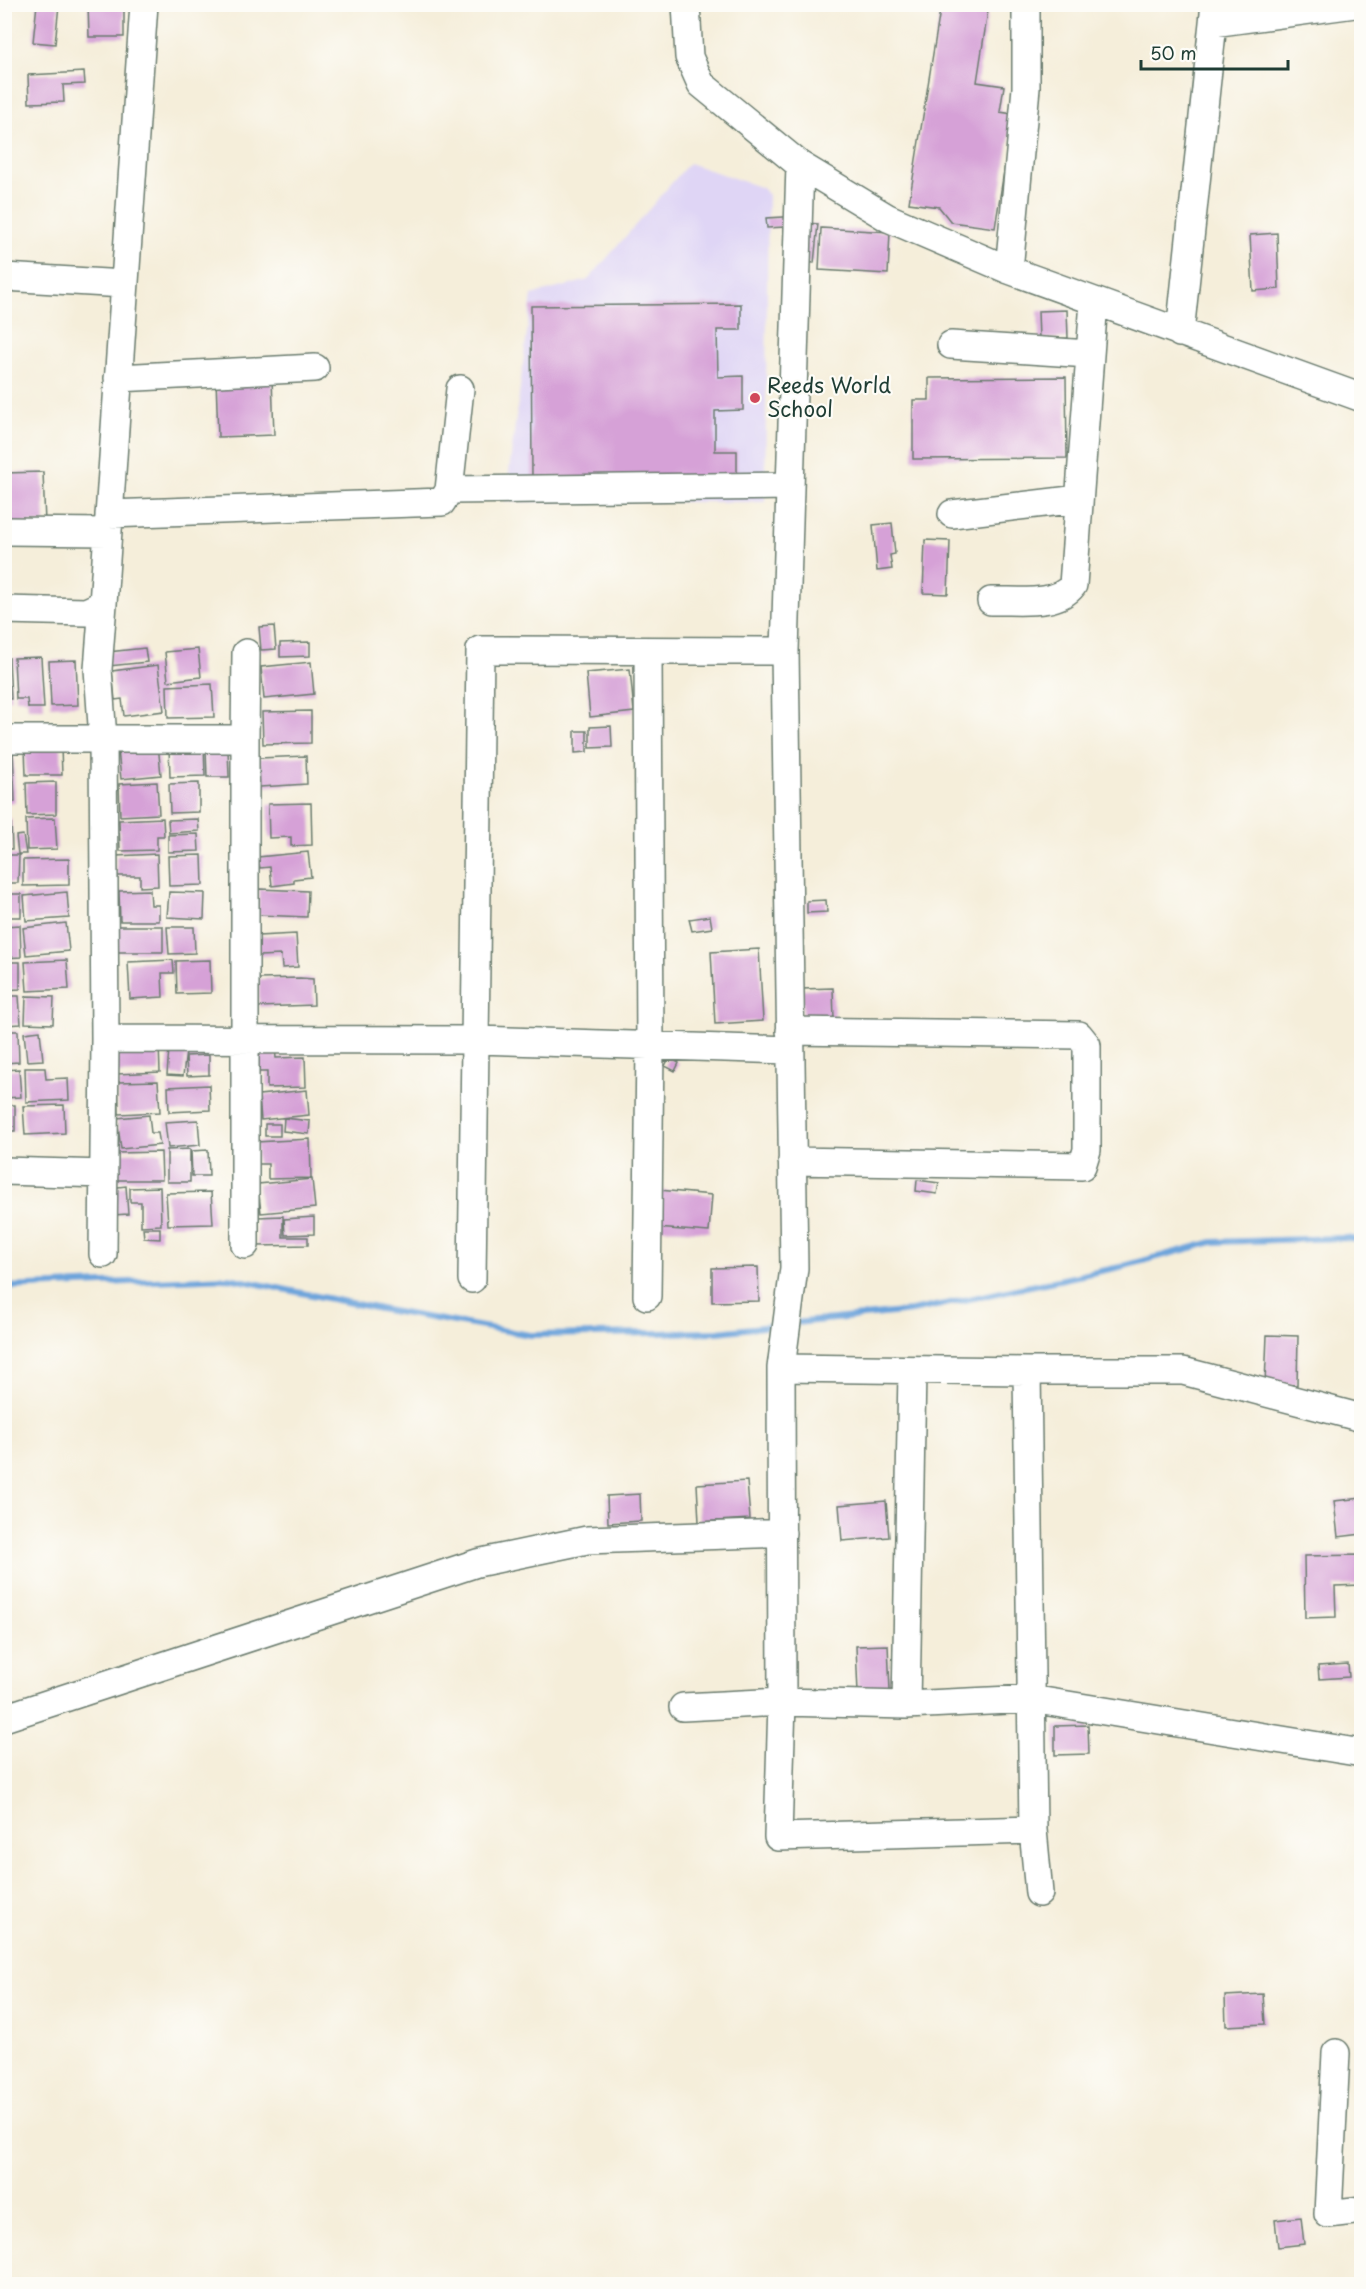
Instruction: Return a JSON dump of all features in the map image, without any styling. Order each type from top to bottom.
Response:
[{"type":"street","points":[[103,1254],[105,1039],[103,739],[98,669],[144,4]]},
{"type":"street","points":[[686,4],[689,57],[702,84],[800,165],[888,218],[1009,270],[1362,398]]},
{"type":"street","points":[[1009,270],[1026,88],[1026,4]]},
{"type":"street","points":[[1180,333],[1214,14],[1355,4]]},
{"type":"street","points":[[800,165],[785,651],[794,1268],[791,1306],[781,1368],[782,1702],[778,1838],[1033,1830]]},
{"type":"street","points":[[4,277],[124,284]]},
{"type":"street","points":[[992,601],[1056,598],[1067,592],[1072,585],[1094,301]]},
{"type":"street","points":[[951,345],[1089,354]]},
{"type":"street","points":[[118,378],[315,368]]},
{"type":"street","points":[[4,531],[442,502],[449,490],[460,389]]},
{"type":"street","points":[[449,490],[790,486]]},
{"type":"street","points":[[952,514],[1079,499]]},
{"type":"street","points":[[4,610],[86,612],[103,604]]},
{"type":"street","points":[[472,1279],[477,1040],[480,650],[785,651]]},
{"type":"street","points":[[647,1296],[650,1048],[648,651]]},
{"type":"street","points":[[245,1245],[246,653]]},
{"type":"street","points":[[4,739],[245,739]]},
{"type":"street","points":[[105,1039],[477,1040],[650,1048],[790,1041],[1079,1035],[1087,1045],[1087,1150],[1082,1166],[792,1161]]},
{"type":"street","points":[[4,1171],[104,1173]]},
{"type":"street","points":[[781,1368],[912,1371],[1183,1371],[1362,1418]]},
{"type":"street","points":[[906,1705],[912,1371]]},
{"type":"street","points":[[1027,1371],[1033,1830],[1039,1893]]},
{"type":"street","points":[[4,1718],[477,1563],[587,1540],[782,1533]]},
{"type":"street","points":[[683,1707],[782,1702],[906,1705],[1031,1699],[1362,1753]]},
{"type":"street","points":[[1336,2053],[1328,2214],[1362,2210]]},
{"type":"shaded area","points":[[689,163],[763,188],[768,195],[765,502],[505,502],[532,295],[588,280]]},
{"type":"building","points":[[37,4],[59,5],[55,44],[33,42]]},
{"type":"building","points":[[88,4],[124,4],[124,37],[89,37]]},
{"type":"building","points":[[941,4],[989,4],[977,82],[1004,86],[1000,112],[1013,114],[995,228],[951,222],[939,207],[909,203]]},
{"type":"building","points":[[84,72],[85,84],[63,85],[64,102],[29,103],[28,75]]},
{"type":"building","points":[[802,216],[803,226],[767,228],[766,218]]},
{"type":"building","points":[[805,223],[818,224],[814,263],[801,262]]},
{"type":"building","points":[[821,228],[890,232],[888,274],[819,270]]},
{"type":"building","points":[[1277,233],[1279,289],[1253,291],[1250,235]]},
{"type":"building","points":[[741,304],[741,330],[717,330],[718,377],[743,376],[743,410],[715,411],[715,451],[737,451],[737,480],[532,479],[531,306]]},
{"type":"building","points":[[1067,310],[1068,338],[1039,339],[1038,311]]},
{"type":"building","points":[[1066,377],[1067,458],[913,459],[913,400],[929,400],[929,378]]},
{"type":"building","points":[[272,378],[274,435],[218,437],[216,379]]},
{"type":"building","points":[[43,472],[45,523],[4,524],[4,473]]},
{"type":"building","points":[[892,523],[895,554],[890,555],[892,569],[877,571],[873,525]]},
{"type":"building","points":[[925,540],[950,541],[948,594],[923,593]]},
{"type":"building","points":[[274,626],[276,649],[261,650],[259,627]]},
{"type":"building","points":[[310,642],[310,656],[280,657],[280,643]]},
{"type":"building","points":[[145,648],[147,662],[109,666],[108,652]]},
{"type":"building","points":[[198,649],[201,677],[168,681],[165,652]]},
{"type":"building","points":[[41,657],[44,708],[28,708],[27,699],[16,699],[14,658]]},
{"type":"building","points":[[9,658],[11,699],[4,699],[4,659]]},
{"type":"building","points":[[76,660],[78,705],[51,706],[49,661]]},
{"type":"building","points":[[311,662],[314,694],[264,699],[261,667]]},
{"type":"building","points":[[158,665],[164,711],[124,716],[122,699],[115,700],[112,671]]},
{"type":"building","points":[[630,669],[634,712],[590,717],[586,673]]},
{"type":"building","points":[[212,684],[214,717],[168,718],[167,686]]},
{"type":"building","points":[[311,711],[311,743],[263,744],[262,712]]},
{"type":"building","points":[[611,726],[612,747],[590,748],[590,727]]},
{"type":"building","points":[[575,731],[587,731],[587,752],[575,753]]},
{"type":"building","points":[[158,744],[161,775],[121,779],[118,749]]},
{"type":"building","points":[[204,746],[205,776],[170,777],[169,747]]},
{"type":"building","points":[[61,747],[62,775],[26,775],[25,748]]},
{"type":"building","points":[[4,748],[13,748],[15,802],[4,803]]},
{"type":"building","points":[[228,749],[229,777],[207,777],[206,750]]},
{"type":"building","points":[[306,756],[307,784],[260,787],[259,758]]},
{"type":"building","points":[[56,782],[56,814],[27,815],[26,783]]},
{"type":"building","points":[[157,782],[159,814],[120,816],[119,784]]},
{"type":"building","points":[[199,783],[199,812],[170,813],[169,784]]},
{"type":"building","points":[[311,803],[312,845],[291,846],[291,837],[269,838],[268,804]]},
{"type":"building","points":[[11,818],[12,849],[4,849],[4,819]]},
{"type":"building","points":[[55,818],[57,849],[27,850],[26,819]]},
{"type":"building","points":[[163,818],[164,836],[157,836],[157,850],[120,851],[119,820]]},
{"type":"building","points":[[198,819],[199,831],[169,833],[168,820]]},
{"type":"building","points":[[198,834],[199,851],[168,852],[168,835]]},
{"type":"building","points":[[23,835],[26,854],[18,854],[16,836]]},
{"type":"building","points":[[308,852],[311,877],[294,879],[294,883],[272,886],[270,867],[260,868],[258,857]]},
{"type":"building","points":[[157,854],[158,886],[140,887],[140,876],[117,876],[116,856]]},
{"type":"building","points":[[4,855],[19,855],[18,883],[4,883]]},
{"type":"building","points":[[202,855],[203,885],[169,886],[168,856]]},
{"type":"building","points":[[69,859],[69,885],[23,886],[23,860]]},
{"type":"building","points":[[259,889],[308,891],[307,917],[258,915]]},
{"type":"building","points":[[150,890],[151,905],[159,905],[159,921],[120,921],[119,891]]},
{"type":"building","points":[[67,892],[69,918],[26,921],[24,896]]},
{"type":"building","points":[[169,892],[205,893],[204,919],[167,917]]},
{"type":"building","points":[[4,894],[21,894],[21,917],[4,917]]},
{"type":"building","points":[[826,900],[827,912],[807,913],[807,901]]},
{"type":"building","points":[[710,916],[712,928],[692,931],[689,919]]},
{"type":"building","points":[[66,923],[69,951],[26,955],[23,928]]},
{"type":"building","points":[[20,925],[21,957],[4,958],[4,926]]},
{"type":"building","points":[[116,926],[163,926],[163,952],[116,952]]},
{"type":"building","points":[[167,927],[194,927],[195,953],[169,954]]},
{"type":"building","points":[[296,934],[298,967],[282,968],[281,955],[259,956],[258,936]]},
{"type":"building","points":[[759,949],[763,1021],[715,1024],[711,952]]},
{"type":"building","points":[[67,960],[69,989],[27,991],[25,962]]},
{"type":"building","points":[[173,960],[174,973],[162,973],[163,997],[130,999],[128,962]]},
{"type":"building","points":[[210,960],[211,993],[177,994],[176,961]]},
{"type":"building","points":[[4,962],[20,962],[20,989],[4,990]]},
{"type":"building","points":[[259,979],[313,979],[314,1005],[259,1007]]},
{"type":"building","points":[[833,988],[834,1020],[803,1021],[802,989]]},
{"type":"building","points":[[4,996],[19,996],[21,1024],[4,1025]]},
{"type":"building","points":[[26,996],[54,997],[53,1024],[25,1023]]},
{"type":"building","points":[[4,1031],[18,1031],[19,1062],[4,1063]]},
{"type":"building","points":[[40,1031],[43,1060],[27,1061],[24,1033]]},
{"type":"building","points":[[159,1044],[160,1072],[117,1074],[116,1045]]},
{"type":"building","points":[[275,1048],[276,1058],[305,1057],[306,1087],[267,1088],[267,1072],[255,1072],[254,1049]]},
{"type":"building","points":[[169,1049],[186,1051],[183,1076],[167,1075]]},
{"type":"building","points":[[209,1055],[209,1075],[187,1076],[186,1056]]},
{"type":"building","points":[[669,1058],[679,1063],[675,1071],[665,1066]]},
{"type":"building","points":[[25,1068],[45,1068],[46,1079],[68,1078],[69,1100],[26,1102]]},
{"type":"building","points":[[19,1069],[21,1097],[4,1098],[4,1070]]},
{"type":"building","points":[[158,1081],[160,1112],[119,1114],[118,1082]]},
{"type":"building","points":[[209,1085],[210,1110],[169,1112],[168,1087]]},
{"type":"building","points":[[307,1090],[309,1115],[261,1120],[259,1095]]},
{"type":"building","points":[[4,1105],[15,1105],[15,1131],[4,1131]]},
{"type":"building","points":[[64,1105],[65,1133],[25,1135],[23,1106]]},
{"type":"building","points":[[149,1115],[151,1133],[158,1133],[160,1145],[121,1149],[117,1118]]},
{"type":"building","points":[[284,1118],[310,1121],[309,1134],[283,1131]]},
{"type":"building","points":[[198,1120],[200,1145],[168,1148],[165,1122]]},
{"type":"building","points":[[265,1124],[280,1124],[280,1136],[265,1136]]},
{"type":"building","points":[[310,1139],[311,1178],[268,1179],[268,1164],[257,1164],[256,1142]]},
{"type":"building","points":[[190,1149],[190,1182],[167,1182],[167,1150]]},
{"type":"building","points":[[208,1150],[209,1176],[192,1176],[191,1151]]},
{"type":"building","points":[[161,1152],[162,1180],[116,1180],[116,1153]]},
{"type":"building","points":[[312,1179],[315,1208],[261,1213],[258,1184]]},
{"type":"building","points":[[917,1180],[939,1183],[937,1194],[916,1191]]},
{"type":"building","points":[[126,1186],[128,1214],[113,1215],[110,1188]]},
{"type":"building","points":[[160,1187],[161,1225],[141,1226],[141,1202],[130,1202],[130,1188]]},
{"type":"building","points":[[659,1190],[712,1195],[709,1232],[656,1228]]},
{"type":"building","points":[[211,1192],[213,1224],[168,1225],[166,1193]]},
{"type":"building","points":[[283,1216],[283,1237],[308,1237],[308,1245],[258,1246],[257,1217]]},
{"type":"building","points":[[314,1217],[314,1234],[285,1235],[284,1219]]},
{"type":"building","points":[[143,1228],[160,1228],[160,1239],[144,1238]]},
{"type":"building","points":[[758,1267],[759,1301],[712,1302],[712,1268]]},
{"type":"building","points":[[1267,1335],[1298,1336],[1297,1385],[1265,1384]]},
{"type":"building","points":[[747,1481],[750,1519],[699,1522],[697,1484]]},
{"type":"building","points":[[640,1494],[641,1521],[608,1523],[607,1496]]},
{"type":"building","points":[[1362,1498],[1362,1534],[1338,1537],[1334,1501]]},
{"type":"building","points":[[886,1501],[889,1537],[842,1541],[839,1505]]},
{"type":"building","points":[[1362,1555],[1362,1585],[1335,1586],[1336,1617],[1305,1618],[1304,1556]]},
{"type":"building","points":[[888,1645],[890,1691],[858,1693],[856,1646]]},
{"type":"building","points":[[1348,1664],[1349,1677],[1319,1679],[1318,1666]]},
{"type":"building","points":[[1088,1725],[1089,1754],[1055,1755],[1055,1726]]},
{"type":"building","points":[[1263,1994],[1265,2024],[1226,2026],[1225,1996]]},
{"type":"building","points":[[1301,2217],[1304,2244],[1278,2247],[1275,2220]]},
{"type":"waterway","points":[[795,1323],[912,1311],[1120,1267],[1213,1242],[1345,1238],[1362,1241]]},
{"type":"waterway","points":[[4,1287],[229,1278],[385,1310],[530,1335],[718,1332],[779,1325]]},
{"type":"place","name":"Reeds World School","points":[[755,398]]}]
